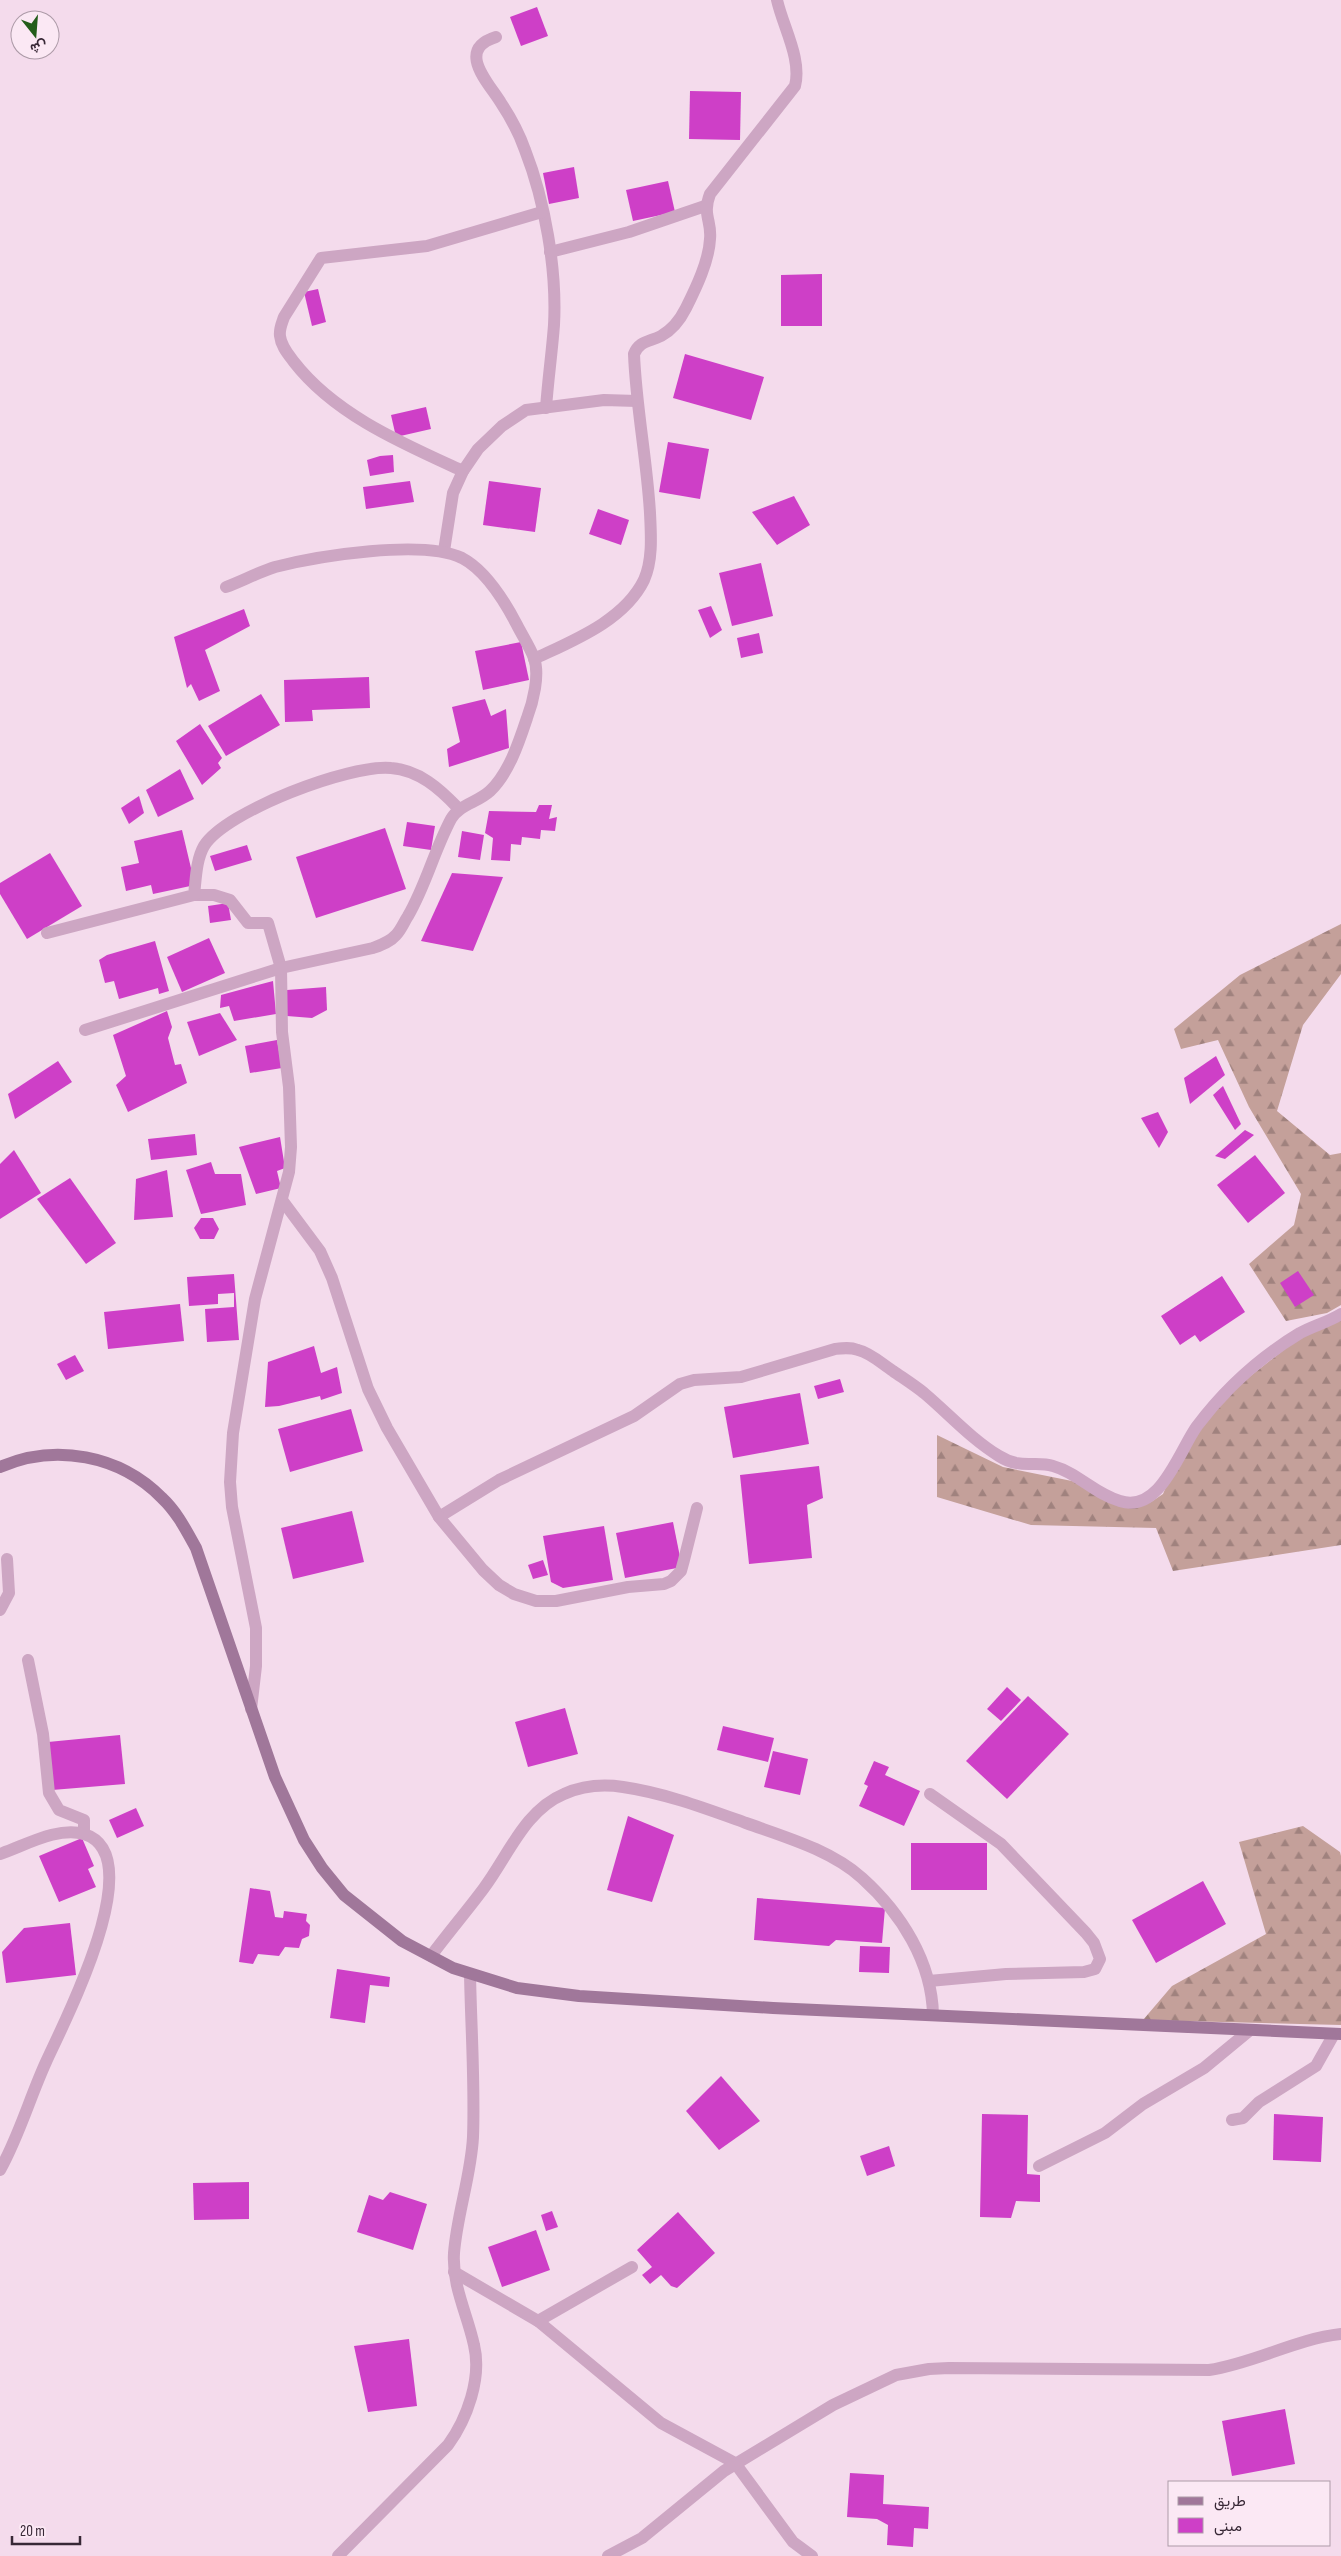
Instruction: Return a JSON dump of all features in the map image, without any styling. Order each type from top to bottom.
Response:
[{"type":"main road","points":[[0,1467],[16,1460],[40,1454],[76,1456],[116,1466],[141,1479],[163,1498],[182,1522],[196,1548],[251,1709],[290,1814],[322,1868],[344,1895],[402,1941],[470,1974],[517,1988],[579,1996],[1338,2034]]},
{"type":"street","points":[[534,659],[587,633],[610,618],[629,601],[644,580],[650,556],[651,525],[644,438],[637,401],[634,354],[642,343],[671,329],[686,309],[706,257],[711,237],[705,206],[710,194],[795,86],[798,76],[778,0]]},
{"type":"street","points":[[496,37],[482,44],[478,50],[479,69],[482,79],[514,124],[526,152],[542,212],[550,252],[554,326],[546,408]]},
{"type":"street","points":[[550,252],[629,232],[705,206]]},
{"type":"street","points":[[463,471],[395,438],[335,401],[316,386],[284,348],[279,335],[280,327],[284,317],[321,258],[427,246],[542,212]]},
{"type":"street","points":[[444,551],[452,493],[463,471],[478,449],[502,426],[526,410],[604,400],[637,401]]},
{"type":"street","points":[[85,1030],[281,968],[373,948],[397,935],[418,898],[430,864],[458,808],[489,792],[506,769],[528,717],[534,692],[534,659],[510,612],[483,575],[463,559],[444,551],[408,550],[318,559],[274,568],[226,587]]},
{"type":"street","points":[[194,895],[199,860],[204,846],[216,832],[235,819],[267,802],[337,777],[390,768],[408,771],[434,785],[458,808]]},
{"type":"street","points":[[47,933],[194,895],[223,897],[230,900],[248,924],[268,923],[281,968],[282,1032],[289,1087],[291,1148],[289,1172],[255,1299],[233,1441],[232,1507],[256,1628],[256,1666],[251,1709]]},
{"type":"street","points":[[282,1200],[320,1251],[332,1278],[368,1389],[387,1428],[439,1517],[483,1570],[499,1585],[514,1594],[536,1601],[556,1601],[622,1588],[664,1584],[671,1581],[681,1571],[697,1508]]},
{"type":"street","points":[[439,1517],[499,1480],[634,1416],[680,1384],[694,1380],[740,1377],[835,1349],[847,1348],[858,1350],[885,1365],[924,1394],[974,1439],[1000,1457],[1014,1464],[1052,1465],[1067,1471],[1105,1496],[1123,1502],[1137,1502],[1149,1498],[1160,1488],[1196,1428],[1222,1394],[1284,1344],[1341,1314]]},
{"type":"street","points":[[0,1610],[9,1592],[6,1559]]},
{"type":"street","points":[[28,1660],[43,1734],[50,1794],[59,1810],[84,1820],[84,1834]]},
{"type":"street","points":[[431,1956],[484,1888],[536,1812],[549,1801],[564,1794],[592,1786],[608,1786],[636,1790],[697,1806],[808,1847],[848,1867],[862,1879],[904,1927],[916,1947],[929,1981],[933,2015]]},
{"type":"street","points":[[929,1981],[1006,1974],[1084,1972],[1095,1969],[1100,1959],[1094,1943],[1015,1857],[985,1831],[930,1794]]},
{"type":"street","points":[[0,1854],[60,1834],[72,1832],[84,1834],[94,1839],[101,1848],[108,1869],[107,1901],[86,1976],[0,2170]]},
{"type":"street","points":[[338,2556],[448,2445],[458,2432],[465,2416],[475,2373],[475,2347],[458,2295],[454,2272],[454,2253],[473,2138],[470,1974]]},
{"type":"street","points":[[1039,2166],[1104,2132],[1143,2104],[1204,2068],[1250,2030]]},
{"type":"street","points":[[1232,2120],[1243,2118],[1259,2102],[1316,2066],[1338,2034]]},
{"type":"street","points":[[538,2321],[632,2267]]},
{"type":"street","points":[[454,2272],[538,2321],[662,2423],[736,2463],[792,2542],[812,2556]]},
{"type":"street","points":[[608,2556],[642,2538],[736,2463],[833,2405],[878,2383],[914,2371],[949,2368],[1209,2370],[1238,2365],[1293,2345],[1341,2334]]},
{"type":"green space","points":[[1341,924],[1341,974],[1303,1025],[1277,1111],[1330,1155],[1341,1153],[1341,1305],[1327,1313],[1286,1321],[1249,1264],[1294,1225],[1301,1194],[1249,1107],[1218,1040],[1181,1049],[1174,1029],[1240,975]]},
{"type":"green space","points":[[1341,1319],[1341,1545],[1173,1571],[1156,1528],[1031,1525],[937,1497],[937,1435],[1003,1467],[1077,1482],[1134,1506],[1151,1502],[1163,1494],[1169,1480],[1198,1432],[1224,1397],[1300,1337]]},
{"type":"green space","points":[[1303,1826],[1340,1852],[1341,1856],[1341,2025],[1143,2020],[1172,1986],[1266,1934],[1239,1842]]},
{"type":"building","points":[[537,7],[548,36],[521,46],[510,17]]},
{"type":"building","points":[[690,91],[741,92],[740,140],[689,139]]},
{"type":"building","points":[[574,167],[579,198],[549,204],[543,173]]},
{"type":"building","points":[[668,181],[675,212],[633,221],[626,190]]},
{"type":"building","points":[[822,274],[822,326],[781,326],[781,275]]},
{"type":"building","points":[[318,289],[326,322],[312,326],[304,292]]},
{"type":"building","points":[[685,354],[764,377],[751,420],[673,398]]},
{"type":"building","points":[[426,407],[431,429],[396,437],[391,415]]},
{"type":"building","points":[[668,442],[709,449],[700,499],[659,492]]},
{"type":"building","points":[[393,455],[394,472],[370,476],[367,460]]},
{"type":"building","points":[[410,481],[414,502],[366,509],[363,487]]},
{"type":"building","points":[[489,481],[541,488],[535,532],[483,525]]},
{"type":"building","points":[[794,496],[810,525],[777,545],[752,512]]},
{"type":"building","points":[[598,509],[629,520],[621,545],[589,534]]},
{"type":"building","points":[[761,563],[773,616],[732,626],[719,573]]},
{"type":"building","points":[[711,606],[722,630],[710,638],[698,610]]},
{"type":"building","points":[[244,609],[250,626],[205,650],[220,691],[199,701],[191,684],[187,688],[174,637]]},
{"type":"building","points":[[759,633],[763,653],[741,658],[737,638]]},
{"type":"building","points":[[521,642],[529,680],[483,690],[475,651]]},
{"type":"building","points":[[369,677],[370,708],[312,710],[313,721],[285,722],[284,680]]},
{"type":"building","points":[[261,694],[280,725],[226,756],[208,726]]},
{"type":"building","points":[[485,699],[491,716],[506,709],[509,748],[449,767],[447,749],[460,742],[452,707]]},
{"type":"building","points":[[200,724],[222,758],[218,763],[221,768],[202,785],[176,741]]},
{"type":"building","points":[[180,769],[194,799],[158,817],[146,790]]},
{"type":"building","points":[[139,796],[144,813],[129,824],[121,808]]},
{"type":"building","points":[[539,805],[552,805],[549,819],[557,817],[555,831],[541,830],[540,839],[522,837],[521,845],[511,844],[510,861],[491,860],[493,838],[485,833],[489,811],[536,812]]},
{"type":"building","points":[[407,822],[435,826],[431,850],[403,846]]},
{"type":"building","points":[[385,828],[406,889],[316,918],[296,857]]},
{"type":"building","points":[[182,830],[195,885],[153,894],[151,885],[126,891],[121,867],[139,863],[134,841]]},
{"type":"building","points":[[462,831],[484,835],[480,860],[458,857]]},
{"type":"building","points":[[247,845],[252,860],[215,871],[210,856]]},
{"type":"building","points":[[50,853],[82,906],[27,939],[0,894],[0,883]]},
{"type":"building","points":[[452,873],[503,877],[473,951],[421,941]]},
{"type":"building","points":[[228,903],[231,920],[210,923],[208,906]]},
{"type":"building","points":[[209,938],[225,973],[182,992],[167,957]]},
{"type":"building","points":[[155,941],[169,991],[159,994],[158,988],[119,999],[114,981],[105,983],[99,960],[107,955]]},
{"type":"building","points":[[273,981],[276,1014],[234,1021],[229,1006],[220,1008],[221,995]]},
{"type":"building","points":[[326,987],[327,1010],[312,1018],[287,1016],[287,990]]},
{"type":"building","points":[[167,1011],[172,1027],[168,1038],[175,1065],[181,1064],[187,1083],[128,1112],[116,1085],[126,1076],[113,1035]]},
{"type":"building","points":[[220,1013],[237,1040],[199,1056],[187,1022]]},
{"type":"building","points":[[277,1040],[282,1068],[250,1073],[245,1046]]},
{"type":"building","points":[[1216,1056],[1225,1075],[1190,1104],[1184,1078]]},
{"type":"building","points":[[58,1061],[72,1082],[15,1119],[8,1094]]},
{"type":"building","points":[[1223,1086],[1241,1124],[1235,1130],[1213,1095]]},
{"type":"building","points":[[1158,1112],[1168,1132],[1159,1148],[1141,1118]]},
{"type":"building","points":[[1245,1130],[1254,1135],[1225,1159],[1215,1156]]},
{"type":"building","points":[[195,1134],[197,1155],[151,1160],[148,1139]]},
{"type":"building","points":[[280,1137],[285,1168],[277,1171],[281,1188],[256,1194],[239,1147]]},
{"type":"building","points":[[14,1150],[41,1193],[0,1219],[0,1164]]},
{"type":"building","points":[[1255,1155],[1285,1193],[1248,1223],[1217,1185]]},
{"type":"building","points":[[211,1162],[215,1174],[241,1174],[246,1205],[201,1214],[186,1170]]},
{"type":"building","points":[[167,1170],[173,1217],[134,1220],[136,1179]]},
{"type":"building","points":[[70,1178],[116,1243],[86,1264],[37,1199]]},
{"type":"building","points":[[201,1218],[213,1218],[219,1229],[214,1239],[200,1239],[194,1228]]},
{"type":"building","points":[[1298,1271],[1314,1295],[1295,1307],[1280,1283]]},
{"type":"building","points":[[234,1274],[239,1340],[207,1342],[205,1309],[234,1307],[234,1293],[218,1294],[218,1304],[189,1306],[187,1277]]},
{"type":"building","points":[[1222,1276],[1245,1312],[1200,1342],[1195,1335],[1180,1345],[1161,1316]]},
{"type":"building","points":[[180,1304],[184,1341],[108,1349],[104,1312]]},
{"type":"building","points":[[314,1346],[321,1373],[337,1367],[342,1393],[321,1400],[320,1396],[279,1406],[265,1407],[268,1362]]},
{"type":"building","points":[[75,1355],[84,1371],[66,1380],[57,1364]]},
{"type":"building","points":[[840,1379],[844,1392],[818,1399],[814,1386]]},
{"type":"building","points":[[800,1393],[809,1444],[733,1458],[724,1407]]},
{"type":"building","points":[[351,1409],[363,1451],[290,1472],[278,1429]]},
{"type":"building","points":[[819,1466],[823,1498],[807,1505],[812,1558],[749,1564],[740,1475]]},
{"type":"building","points":[[352,1511],[364,1562],[293,1579],[281,1528]]},
{"type":"building","points":[[673,1522],[682,1567],[625,1578],[616,1533]]},
{"type":"building","points":[[604,1526],[613,1580],[563,1588],[551,1582],[543,1536]]},
{"type":"building","points":[[543,1560],[548,1575],[533,1579],[528,1565]]},
{"type":"building","points":[[1007,1687],[1021,1700],[1001,1721],[987,1709]]},
{"type":"building","points":[[1028,1696],[1069,1734],[1007,1799],[966,1761]]},
{"type":"building","points":[[565,1708],[578,1754],[528,1767],[515,1722]]},
{"type":"building","points":[[723,1726],[774,1738],[768,1762],[717,1750]]},
{"type":"building","points":[[120,1735],[125,1784],[52,1790],[48,1742]]},
{"type":"building","points":[[773,1751],[808,1759],[800,1795],[764,1787]]},
{"type":"building","points":[[874,1761],[889,1767],[885,1775],[920,1791],[904,1826],[859,1806],[868,1786],[864,1784]]},
{"type":"building","points":[[136,1808],[144,1826],[117,1838],[109,1820]]},
{"type":"building","points":[[628,1816],[674,1835],[652,1902],[607,1890]]},
{"type":"building","points":[[82,1838],[94,1866],[88,1869],[96,1887],[59,1902],[39,1856]]},
{"type":"building","points":[[911,1843],[987,1843],[987,1890],[911,1890]]},
{"type":"building","points":[[1203,1881],[1226,1924],[1156,1963],[1132,1920]]},
{"type":"building","points":[[250,1888],[270,1891],[275,1917],[283,1918],[284,1911],[307,1914],[306,1921],[310,1925],[309,1936],[302,1939],[299,1948],[285,1947],[279,1956],[258,1954],[253,1964],[239,1962]]},
{"type":"building","points":[[757,1898],[885,1908],[882,1943],[836,1940],[829,1946],[754,1940]]},
{"type":"building","points":[[70,1923],[76,1975],[6,1983],[2,1952],[24,1928]]},
{"type":"building","points":[[860,1946],[890,1947],[889,1973],[859,1972]]},
{"type":"building","points":[[337,1969],[390,1977],[389,1987],[370,1985],[365,2023],[330,2018]]},
{"type":"building","points":[[721,2076],[760,2121],[719,2150],[686,2111]]},
{"type":"building","points":[[982,2114],[1028,2115],[1027,2174],[1040,2175],[1040,2202],[1016,2201],[1011,2218],[980,2217]]},
{"type":"building","points":[[1274,2114],[1323,2117],[1321,2162],[1273,2160]]},
{"type":"building","points":[[889,2146],[895,2166],[867,2176],[860,2156]]},
{"type":"building","points":[[249,2182],[249,2219],[194,2220],[193,2183]]},
{"type":"building","points":[[390,2192],[427,2204],[413,2250],[357,2232],[369,2195],[383,2200]]},
{"type":"building","points":[[552,2211],[558,2227],[546,2231],[541,2215]]},
{"type":"building","points":[[678,2212],[715,2253],[677,2288],[671,2286],[661,2275],[650,2284],[642,2275],[652,2267],[637,2250]]},
{"type":"building","points":[[536,2230],[550,2270],[502,2287],[488,2247]]},
{"type":"building","points":[[409,2339],[417,2406],[368,2412],[354,2346]]},
{"type":"building","points":[[1285,2409],[1295,2464],[1232,2476],[1222,2421]]},
{"type":"building","points":[[850,2473],[884,2475],[883,2504],[929,2507],[928,2529],[914,2528],[913,2547],[887,2545],[888,2525],[877,2519],[847,2517]]}]
